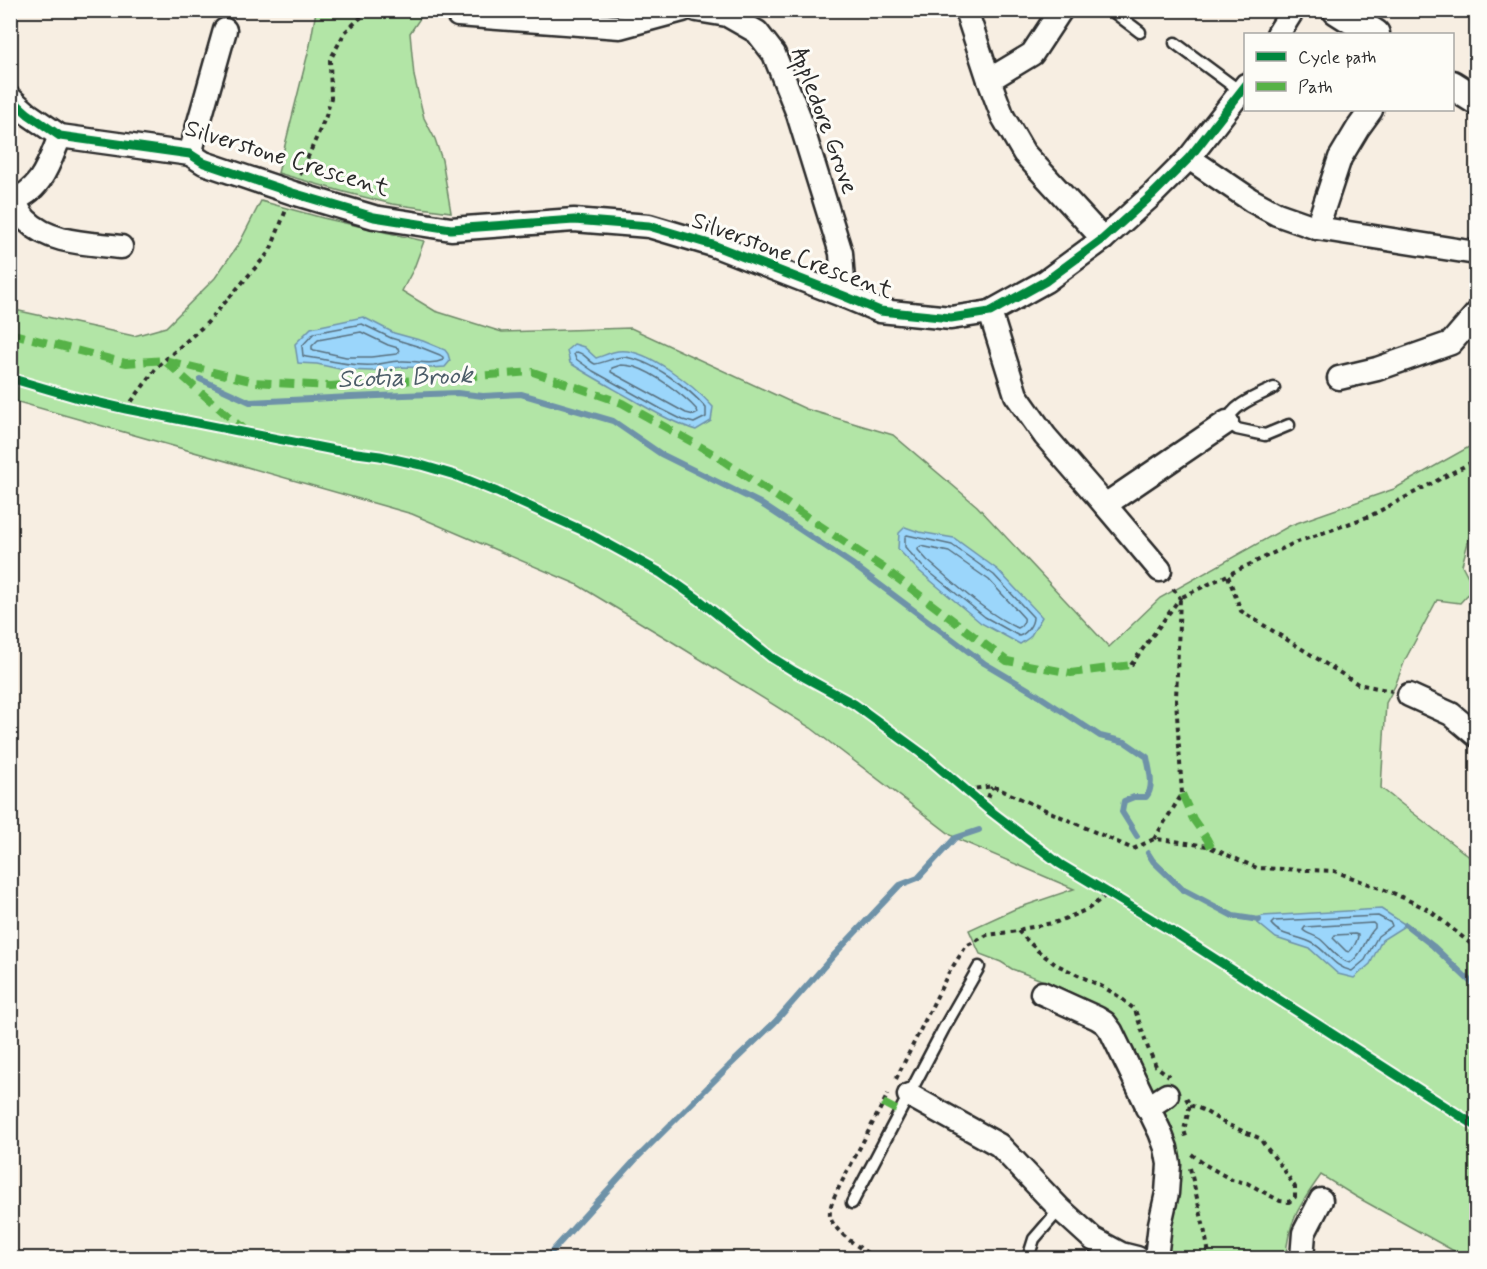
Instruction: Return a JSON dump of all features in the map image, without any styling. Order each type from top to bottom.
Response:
[{"type":"street","points":[[459,15],[620,27],[683,10]]},
{"type":"street","name":"Appledore Grove","points":[[697,10],[727,15],[757,32],[774,54],[798,114],[841,253],[844,296]]},
{"type":"street","points":[[966,10],[1003,117],[1024,153],[1103,239]]},
{"type":"street","points":[[989,80],[1032,54],[1062,10]]},
{"type":"street","points":[[1279,33],[1293,10]]},
{"type":"street","points":[[1337,10],[1373,33]]},
{"type":"street","points":[[190,154],[225,30]]},
{"type":"street","points":[[1454,86],[1476,100]]},
{"type":"street","name":"Silverstone Crescent","points":[[10,98],[28,114],[60,136],[190,154],[204,163],[374,217],[452,229],[574,220],[649,226],[712,245],[880,311],[951,318],[990,312],[1046,281],[1103,239],[1190,158],[1243,89]]},
{"type":"street","points":[[1317,228],[1340,158],[1371,121]]},
{"type":"street","points":[[60,136],[45,172],[37,184],[27,193],[12,200],[25,219],[39,230],[56,238],[121,247]]},
{"type":"street","points":[[1190,158],[1251,200],[1277,214],[1317,228],[1476,253]]},
{"type":"street","points":[[990,312],[1016,395],[1045,436],[1160,570]]},
{"type":"street","points":[[1339,378],[1377,369],[1451,343],[1476,314]]},
{"type":"street","points":[[1105,505],[1227,422]]},
{"type":"street","points":[[1409,695],[1451,714],[1476,735]]},
{"type":"street","points":[[1042,993],[1096,1018],[1111,1030],[1166,1148],[1169,1164],[1167,1193],[1156,1258]]},
{"type":"street","points":[[909,1095],[999,1145],[1060,1209],[1093,1239],[1121,1254],[1137,1258]]},
{"type":"street","points":[[1147,1108],[1167,1095]]},
{"type":"street","points":[[1302,1258],[1304,1233],[1321,1200]]},
{"type":"lane","points":[[1111,10],[1140,32]]},
{"type":"lane","points":[[1175,43],[1243,89]]},
{"type":"lane","points":[[1274,388],[1244,403],[1229,415],[1227,422],[1237,429],[1265,435],[1289,425]]},
{"type":"lane","points":[[852,1203],[944,1028],[979,967]]},
{"type":"lane","points":[[1028,1258],[1034,1239],[1060,1209]]},
{"type":"path","points":[[121,408],[158,366],[207,323],[270,251],[326,116],[331,98],[330,60],[345,32],[369,10]]},
{"type":"path","points":[[121,408],[137,411]]},
{"type":"path","points":[[1131,665],[1180,598],[1292,544],[1370,516],[1476,460]]},
{"type":"path","points":[[963,787],[992,786],[1133,849],[1154,839],[1182,794],[1176,699],[1180,598],[1160,570]]},
{"type":"path","points":[[1228,576],[1241,611],[1358,684],[1409,695]]},
{"type":"path","points":[[985,806],[992,786]]},
{"type":"path","points":[[963,787],[996,815]]},
{"type":"path","points":[[1154,839],[1207,846],[1257,868],[1334,871],[1394,893],[1429,910],[1476,948]]},
{"type":"path","points":[[1099,887],[1116,898]]},
{"type":"path","points":[[1018,931],[1055,964],[1121,998],[1135,1010],[1142,1031]]},
{"type":"path","points":[[1190,1105],[1259,1138],[1295,1187],[1295,1197],[1289,1202],[1280,1201],[1247,1184],[1232,1180],[1190,1153]]},
{"type":"green space","points":[[316,11],[425,11],[410,33],[414,76],[424,118],[435,139],[442,160],[451,212],[392,204],[278,173],[310,45]]},
{"type":"green space","points":[[261,201],[424,241],[402,291],[435,311],[502,332],[631,328],[806,409],[893,435],[977,506],[1109,647],[1160,598],[1291,525],[1394,489],[1476,443],[1476,512],[1462,565],[1474,588],[1460,603],[1437,600],[1405,660],[1386,703],[1381,788],[1476,862],[1476,1258],[1461,1255],[1321,1175],[1296,1214],[1289,1234],[1286,1258],[1168,1258],[1168,1227],[1154,1096],[1118,1022],[1039,979],[980,954],[969,930],[1015,909],[1074,889],[955,838],[811,728],[576,584],[412,514],[11,400],[10,309],[134,336],[166,327],[215,278],[240,242]]},
{"type":"water","points":[[363,317],[394,333],[445,350],[450,361],[445,367],[402,367],[372,371],[344,370],[317,364],[298,363],[295,344],[311,328]]},
{"type":"water","points":[[574,344],[584,347],[596,358],[618,351],[630,351],[656,362],[683,379],[713,407],[711,421],[696,430],[647,408],[570,363],[567,350]]},
{"type":"water","points":[[905,527],[919,532],[954,538],[998,570],[1042,617],[1030,637],[1020,644],[981,623],[918,570],[898,549],[899,533]]},
{"type":"water","points":[[1381,909],[1406,925],[1382,940],[1370,964],[1354,978],[1338,974],[1310,949],[1276,938],[1253,919],[1263,916]]},
{"type":"waterway","name":"Scotia Brook","points":[[200,379],[250,402],[457,393],[483,396],[521,394],[613,421],[661,454],[760,503],[852,564],[984,663],[1100,736],[1125,742],[1147,757],[1151,778],[1149,793],[1146,797],[1134,797],[1124,801],[1122,812],[1137,836]]},
{"type":"waterway","points":[[546,1258],[637,1158],[775,1022],[900,885],[918,878],[955,838],[979,830]]},
{"type":"waterway","points":[[1148,853],[1153,861],[1182,889],[1233,916],[1259,920]]},
{"type":"waterway","points":[[1406,925],[1433,946],[1476,987]]},
{"type":"marked path","points":[[10,333],[126,363],[164,360],[254,382],[331,386],[533,372],[622,403],[710,452],[885,569],[1007,661],[1071,673],[1131,665]]},
{"type":"marked path","points":[[166,362],[243,429]]},
{"type":"marked path","points":[[1182,794],[1193,819],[1211,847]]},
{"type":"marked path","points":[[883,1103],[900,1112]]},
{"type":"cycle path","points":[[10,98],[28,114],[60,136],[190,154],[204,163],[374,217],[451,229],[574,220],[649,226],[713,245],[880,311],[951,318],[990,312],[1046,281],[1103,239],[1189,158],[1244,88]]},
{"type":"cycle path","points":[[10,378],[126,409],[421,465],[455,475],[497,492],[586,532],[661,573],[771,657],[854,704],[928,758],[988,809],[1060,864],[1178,935],[1476,1126]]}]
